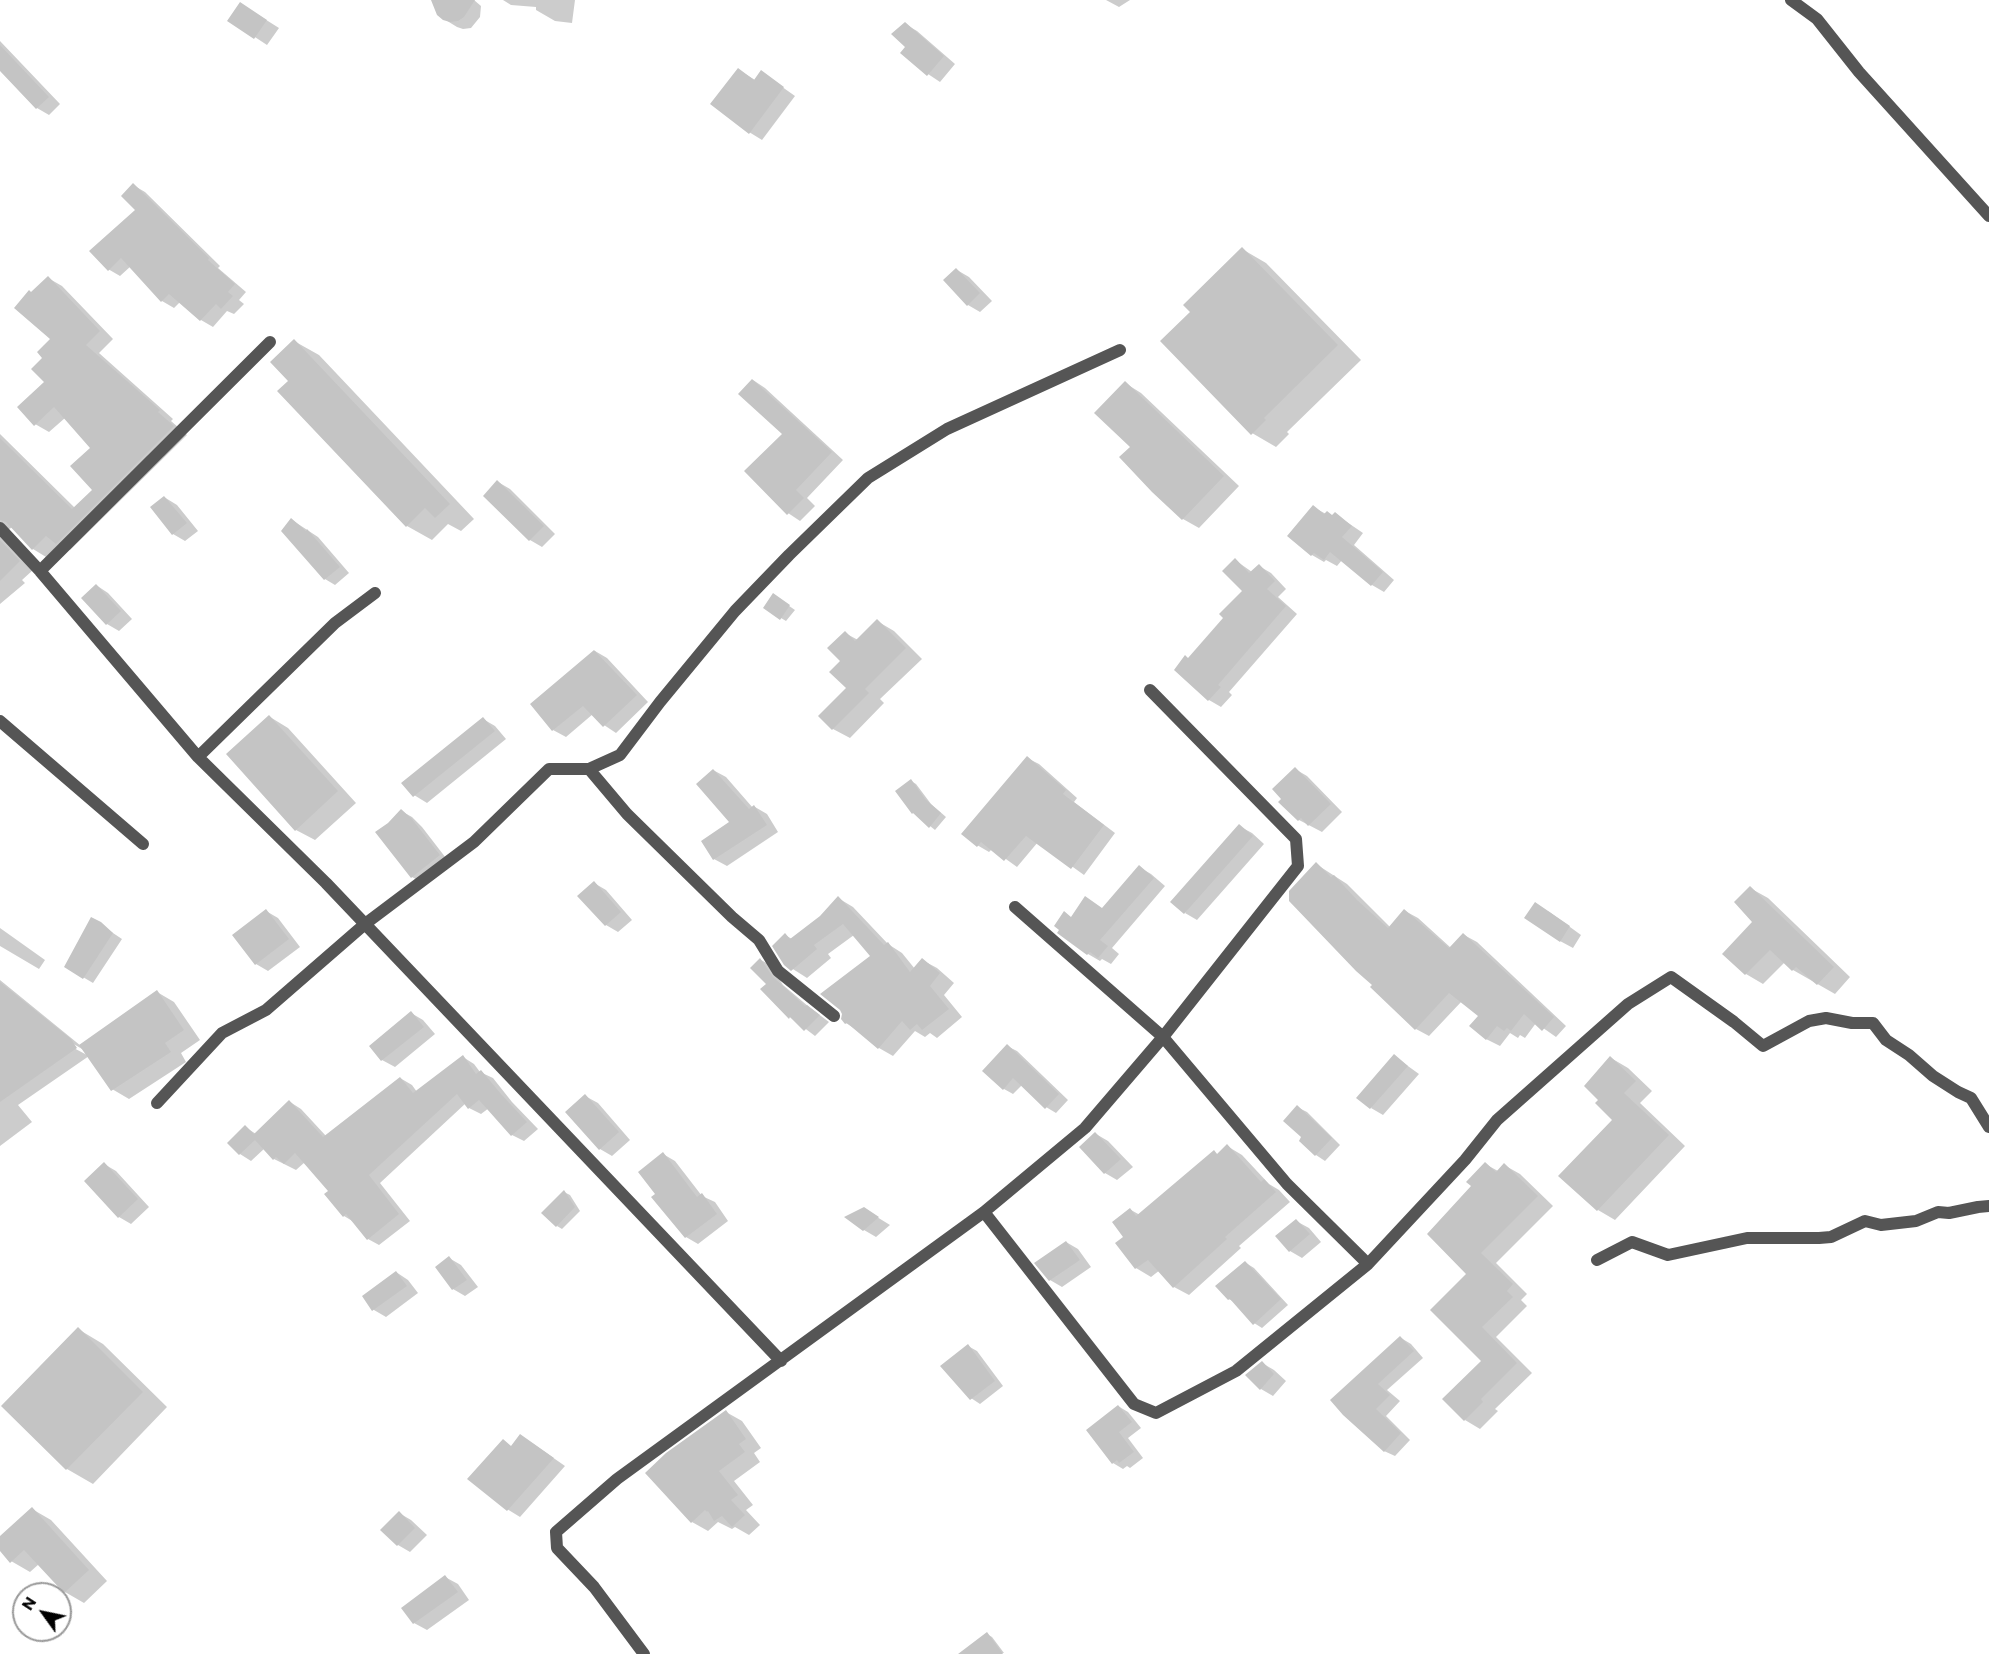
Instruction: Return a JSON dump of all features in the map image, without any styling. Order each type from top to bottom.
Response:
[{"type":"street","points":[[1791,0],[1817,19],[1859,72],[1989,216]]},
{"type":"street","points":[[40,571],[270,342]]},
{"type":"street","points":[[157,1103],[222,1033],[266,1010],[365,924],[474,842],[549,769],[589,769],[620,755],[660,702],[735,611],[868,478],[947,429],[1120,350]]},
{"type":"street","points":[[0,528],[40,571],[198,757],[365,924],[781,1361]]},
{"type":"street","points":[[198,757],[335,623],[375,593]]},
{"type":"street","points":[[644,1654],[594,1587],[558,1548],[556,1532],[617,1479],[984,1212],[1085,1128],[1163,1038],[1298,866],[1296,838],[1150,690]]},
{"type":"street","points":[[0,721],[142,844]]},
{"type":"street","points":[[589,769],[627,814],[732,917],[759,940],[778,971],[834,1016]]},
{"type":"street","points":[[1015,907],[1163,1038],[1287,1184],[1368,1264]]},
{"type":"street","points":[[984,1212],[1134,1404],[1156,1413],[1236,1371],[1368,1264],[1465,1160],[1497,1120],[1628,1004],[1671,976],[1763,1046],[1809,1021],[1826,1018],[1852,1023],[1873,1023],[1886,1040],[1909,1055],[1933,1076],[1971,1098],[1989,1127]]},
{"type":"street","points":[[1597,1260],[1632,1242],[1668,1255],[1747,1238],[1831,1237],[1865,1221],[1881,1225],[1916,1221],[1938,1212],[1950,1213],[1989,1206]]},
{"type":"building","points":[[431,0],[475,0],[464,17],[450,22],[437,15]]},
{"type":"building","points":[[240,2],[267,20],[254,39],[227,21]]},
{"type":"building","points":[[905,22],[944,56],[927,76],[900,53],[905,47],[891,34]]},
{"type":"building","points":[[0,45],[49,97],[36,109],[0,71]]},
{"type":"building","points":[[738,68],[754,80],[761,70],[784,87],[749,134],[710,104]]},
{"type":"building","points":[[133,183],[209,258],[208,260],[235,284],[228,292],[233,296],[221,309],[216,304],[200,321],[169,294],[161,302],[121,258],[108,271],[89,251],[135,210],[121,196]]},
{"type":"building","points":[[1242,247],[1338,345],[1264,418],[1266,420],[1251,435],[1160,341],[1190,312],[1183,305]]},
{"type":"building","points":[[956,268],[980,293],[967,306],[943,280]]},
{"type":"building","points":[[48,276],[100,331],[86,345],[160,410],[158,412],[174,426],[56,544],[46,536],[32,550],[6,522],[0,520],[0,438],[72,509],[92,490],[70,466],[90,448],[54,407],[34,426],[17,407],[44,382],[31,369],[42,358],[37,352],[50,339],[14,308],[29,290],[31,292]]},
{"type":"building","points":[[294,339],[450,504],[435,518],[425,508],[406,527],[277,391],[288,381],[270,362]]},
{"type":"building","points":[[752,379],[832,452],[796,490],[804,498],[787,515],[744,471],[782,434],[738,394]]},
{"type":"building","points":[[1125,381],[1224,476],[1182,520],[1119,457],[1130,447],[1094,413]]},
{"type":"building","points":[[497,480],[544,526],[529,541],[483,496]]},
{"type":"building","points":[[164,496],[187,523],[172,535],[150,507]]},
{"type":"building","points":[[1313,505],[1324,514],[1327,511],[1332,515],[1335,512],[1352,526],[1342,537],[1383,572],[1371,586],[1330,552],[1324,560],[1314,553],[1311,556],[1287,536]]},
{"type":"building","points":[[291,518],[306,531],[307,529],[340,567],[324,580],[281,531]]},
{"type":"building","points":[[0,540],[20,561],[0,581]]},
{"type":"building","points":[[1235,558],[1249,573],[1259,564],[1275,581],[1267,589],[1286,606],[1218,685],[1221,687],[1208,701],[1174,670],[1185,655],[1188,658],[1223,618],[1219,614],[1242,591],[1222,571]]},
{"type":"building","points":[[96,584],[121,611],[106,625],[81,598]]},
{"type":"building","points":[[773,593],[790,605],[780,620],[763,608]]},
{"type":"building","points":[[877,619],[906,648],[865,689],[869,693],[832,730],[818,716],[846,688],[829,672],[840,661],[827,648],[845,631],[855,641]]},
{"type":"building","points":[[594,650],[637,695],[603,727],[583,706],[552,731],[530,704]]},
{"type":"building","points":[[269,715],[338,791],[295,831],[226,754]]},
{"type":"building","points":[[483,717],[495,731],[413,797],[401,783]]},
{"type":"building","points":[[1027,756],[1066,790],[1063,794],[1104,825],[1071,869],[1026,836],[1004,861],[981,842],[977,847],[961,834]]},
{"type":"building","points":[[1295,767],[1331,804],[1308,826],[1301,818],[1298,821],[1278,802],[1281,799],[1272,789]]},
{"type":"building","points":[[713,769],[749,809],[754,805],[767,825],[713,860],[701,841],[729,822],[696,784]]},
{"type":"building","points":[[911,779],[925,799],[941,813],[929,828],[912,814],[895,791]]},
{"type":"building","points":[[401,809],[412,819],[440,855],[411,878],[375,832],[388,823]]},
{"type":"building","points":[[1239,824],[1253,836],[1184,914],[1170,902]]},
{"type":"building","points":[[1316,862],[1331,877],[1334,875],[1388,928],[1404,909],[1449,948],[1463,933],[1554,1017],[1542,1031],[1524,1014],[1511,1031],[1507,1028],[1504,1031],[1497,1026],[1486,1040],[1469,1026],[1478,1016],[1449,993],[1415,1030],[1370,987],[1372,985],[1289,901],[1289,891]]},
{"type":"building","points":[[1139,865],[1154,878],[1100,940],[1108,946],[1098,958],[1090,952],[1087,955],[1057,933],[1059,930],[1054,926],[1064,911],[1071,917],[1085,896],[1102,908]]},
{"type":"building","points":[[594,881],[621,912],[605,926],[577,896]]},
{"type":"building","points":[[1750,886],[1834,967],[1817,985],[1796,967],[1792,971],[1770,950],[1745,975],[1722,954],[1752,922],[1734,902]]},
{"type":"building","points":[[838,896],[884,945],[888,942],[910,972],[922,958],[940,973],[930,986],[949,1009],[922,1030],[917,1024],[910,1030],[902,1021],[878,1049],[847,1023],[845,1024],[841,1019],[840,1010],[820,994],[870,956],[843,924],[814,945],[817,949],[791,971],[784,965],[772,946],[785,933],[790,939],[820,916]]},
{"type":"building","points":[[1535,902],[1570,926],[1560,942],[1524,918]]},
{"type":"building","points":[[266,909],[289,939],[255,965],[232,935]]},
{"type":"building","points":[[91,917],[101,922],[113,933],[83,979],[64,967]]},
{"type":"building","points":[[760,958],[773,977],[805,1006],[807,1005],[820,1015],[804,1031],[760,989],[766,984],[750,968]]},
{"type":"building","points":[[0,982],[71,1039],[77,1048],[0,1102]]},
{"type":"building","points":[[157,990],[184,1030],[165,1043],[171,1052],[111,1091],[79,1045]]},
{"type":"building","points":[[411,1011],[424,1027],[381,1061],[369,1046]]},
{"type":"building","points":[[1007,1044],[1059,1094],[1045,1109],[1013,1078],[1003,1090],[982,1071]]},
{"type":"building","points":[[1394,1054],[1408,1066],[1370,1109],[1356,1098]]},
{"type":"building","points":[[463,1055],[476,1074],[481,1070],[527,1122],[511,1136],[479,1100],[468,1109],[457,1094],[369,1175],[399,1214],[367,1240],[346,1214],[343,1217],[324,1194],[328,1191],[295,1153],[284,1164],[276,1157],[273,1160],[255,1140],[239,1155],[227,1143],[245,1125],[254,1134],[289,1100],[323,1137],[400,1077],[413,1093]]},
{"type":"building","points":[[1610,1056],[1636,1081],[1624,1093],[1669,1135],[1597,1211],[1558,1176],[1612,1120],[1595,1103],[1598,1100],[1584,1086]]},
{"type":"building","points":[[585,1094],[619,1132],[599,1150],[565,1112]]},
{"type":"building","points":[[1297,1105],[1332,1138],[1315,1156],[1299,1141],[1301,1137],[1283,1121]]},
{"type":"building","points":[[1095,1132],[1121,1159],[1104,1174],[1079,1147]]},
{"type":"building","points":[[1227,1144],[1261,1182],[1264,1179],[1276,1192],[1225,1237],[1227,1239],[1173,1288],[1148,1260],[1135,1269],[1115,1243],[1123,1237],[1112,1222],[1130,1208],[1136,1216],[1214,1150],[1217,1154]]},
{"type":"building","points":[[663,1152],[697,1197],[702,1193],[717,1214],[685,1238],[651,1197],[655,1194],[638,1172]]},
{"type":"building","points":[[104,1162],[138,1199],[118,1218],[84,1181]]},
{"type":"building","points":[[1485,1162],[1496,1172],[1504,1163],[1538,1196],[1481,1253],[1513,1284],[1507,1291],[1513,1297],[1482,1327],[1517,1363],[1481,1399],[1483,1402],[1464,1421],[1442,1399],[1481,1361],[1430,1310],[1466,1274],[1427,1234],[1471,1186],[1466,1182]]},
{"type":"building","points":[[564,1190],[575,1207],[556,1227],[541,1213]]},
{"type":"building","points":[[864,1207],[879,1217],[863,1231],[844,1217]]},
{"type":"building","points":[[1296,1219],[1310,1234],[1289,1252],[1275,1236]]},
{"type":"building","points":[[1066,1241],[1080,1260],[1049,1281],[1034,1263]]},
{"type":"building","points":[[449,1256],[467,1280],[452,1290],[435,1267]]},
{"type":"building","points":[[1245,1261],[1281,1299],[1253,1325],[1215,1286]]},
{"type":"building","points":[[396,1271],[407,1286],[372,1311],[362,1296]]},
{"type":"building","points":[[78,1327],[143,1392],[66,1470],[1,1406]]},
{"type":"building","points":[[1400,1336],[1414,1351],[1378,1384],[1390,1395],[1376,1409],[1401,1433],[1384,1452],[1330,1400]]},
{"type":"building","points":[[968,1344],[995,1381],[970,1400],[940,1366]]},
{"type":"building","points":[[1262,1361],[1274,1374],[1260,1390],[1245,1375]]},
{"type":"building","points":[[1118,1405],[1132,1422],[1119,1432],[1134,1452],[1119,1463],[1117,1460],[1112,1464],[1086,1430]]},
{"type":"building","points":[[726,1410],[746,1439],[739,1444],[745,1452],[719,1471],[738,1495],[731,1500],[745,1515],[732,1527],[722,1516],[714,1521],[705,1510],[691,1523],[645,1473],[666,1453]]},
{"type":"building","points":[[520,1434],[554,1458],[507,1511],[467,1479],[503,1439],[511,1446]]},
{"type":"building","points":[[32,1507],[89,1570],[72,1586],[72,1582],[54,1582],[24,1550],[10,1563],[0,1551],[0,1536]]},
{"type":"building","points":[[399,1511],[415,1528],[397,1546],[380,1530]]},
{"type":"building","points":[[445,1575],[458,1592],[413,1624],[401,1608]]},
{"type":"building","points":[[987,1632],[1003,1654],[958,1654]]}]
